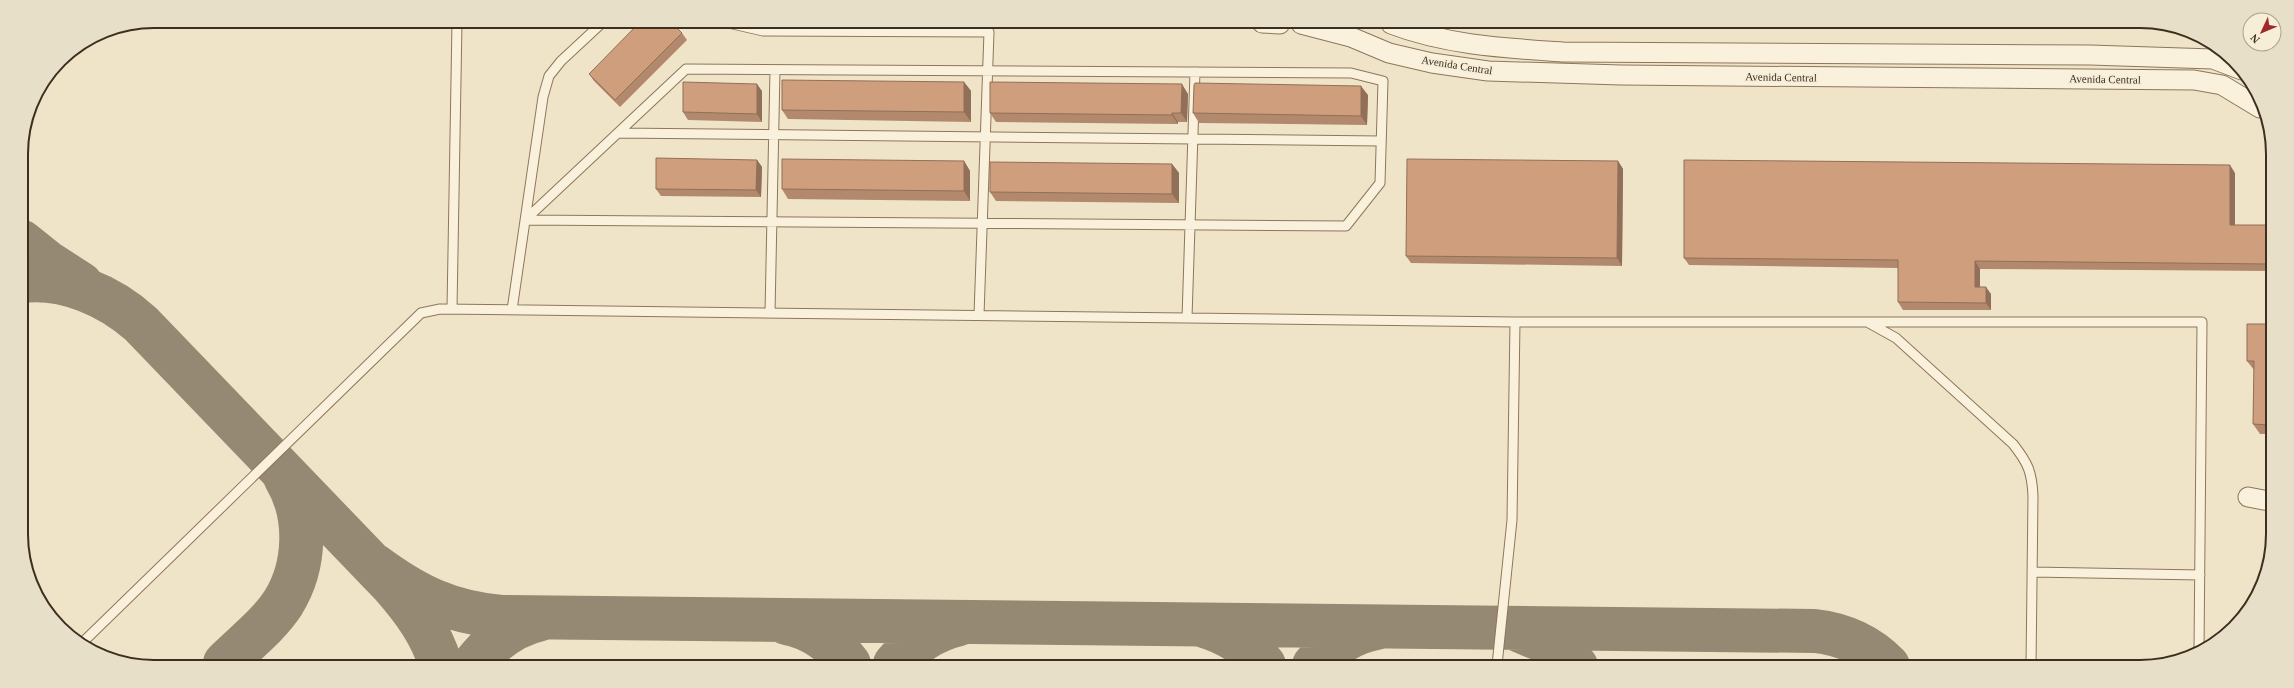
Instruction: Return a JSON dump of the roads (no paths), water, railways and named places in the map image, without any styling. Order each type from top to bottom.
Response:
[{"type":"street","name":"Avenida Central","points":[[1316,28],[1351,37],[1390,53],[1432,63],[1488,71],[1621,75],[2194,80],[2222,86],[2256,106]]},
{"type":"street","name":"Avenida Central","points":[[1404,28],[1440,39],[1478,46],[1563,52],[2098,55],[2213,59],[2229,65]]},
{"type":"street","points":[[2248,497],[2266,500]]},
{"type":"lane","points":[[452,310],[457,28]]},
{"type":"lane","points":[[512,310],[543,97],[549,76],[561,61],[596,28]]},
{"type":"lane","points":[[750,28],[763,31],[989,32],[979,315]]},
{"type":"lane","points":[[686,69],[1352,73],[1383,81],[1380,183],[1346,226],[525,220],[686,69]]},
{"type":"lane","points":[[770,313],[775,70]]},
{"type":"lane","points":[[1187,318],[1195,72]]},
{"type":"lane","points":[[618,133],[1381,141]]},
{"type":"lane","points":[[85,640],[421,313],[452,310],[512,310],[1515,322],[2202,322],[2199,645]]},
{"type":"lane","points":[[1498,660],[1512,520],[1515,322]]},
{"type":"lane","points":[[1868,322],[1896,338],[2013,444],[2028,464],[2032,479],[2033,496],[2031,660]]},
{"type":"lane","points":[[2032,572],[2200,575]]}]
